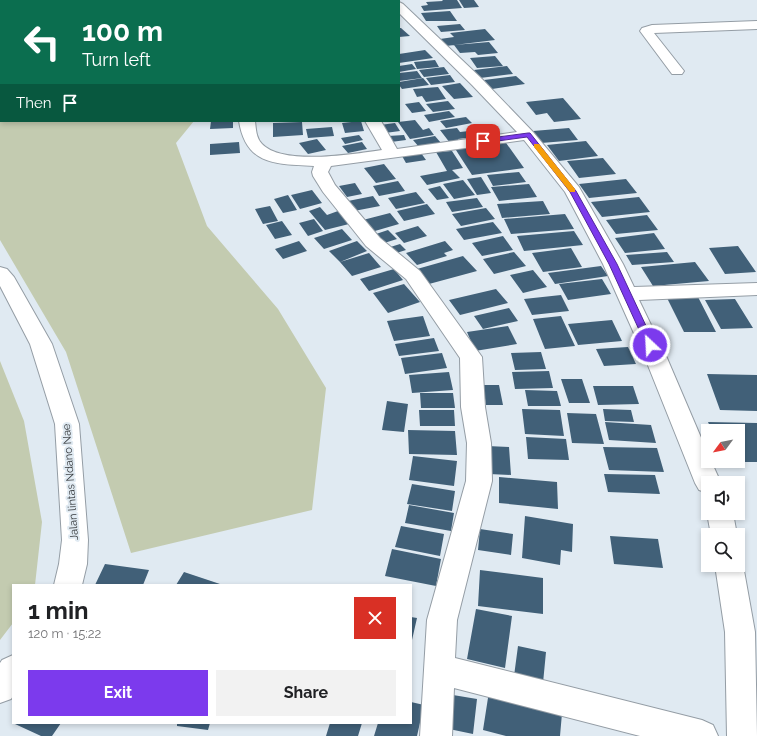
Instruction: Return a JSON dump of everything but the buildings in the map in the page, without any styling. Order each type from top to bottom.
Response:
[{"type":"street","points":[[400,7],[477,82],[528,135],[573,191],[613,264],[656,358],[705,476]]},
{"type":"street","points":[[677,70],[646,31],[652,29],[757,25]]},
{"type":"street","points":[[247,122],[250,140],[260,152],[270,157],[324,162],[528,135]]},
{"type":"street","points":[[374,122],[392,154]]},
{"type":"street","points":[[324,162],[320,172],[329,188],[373,242],[413,275],[471,357],[473,407],[479,443],[479,481],[442,620],[436,736]]},
{"type":"street","name":"Jalan lintas Ndano Nae","points":[[0,273],[7,281],[41,344],[67,424],[75,540],[73,564],[68,584]]},
{"type":"street","points":[[626,294],[757,289]]},
{"type":"street","points":[[730,572],[740,632],[743,736]]},
{"type":"street","points":[[439,669],[702,736]]},
{"type":"street","points":[[0,688],[12,671]]},
{"type":"green space","points":[[0,122],[193,122],[176,143],[207,226],[278,309],[326,388],[312,510],[131,553],[66,352],[0,240]]},
{"type":"green space","points":[[0,361],[24,421],[42,522],[35,584],[12,584],[12,624],[0,640]]},
{"type":"slow traffic","points":[[537,146],[573,191]]},
{"type":"route","points":[[483,141],[528,135],[573,191],[613,264],[650,345]]}]
